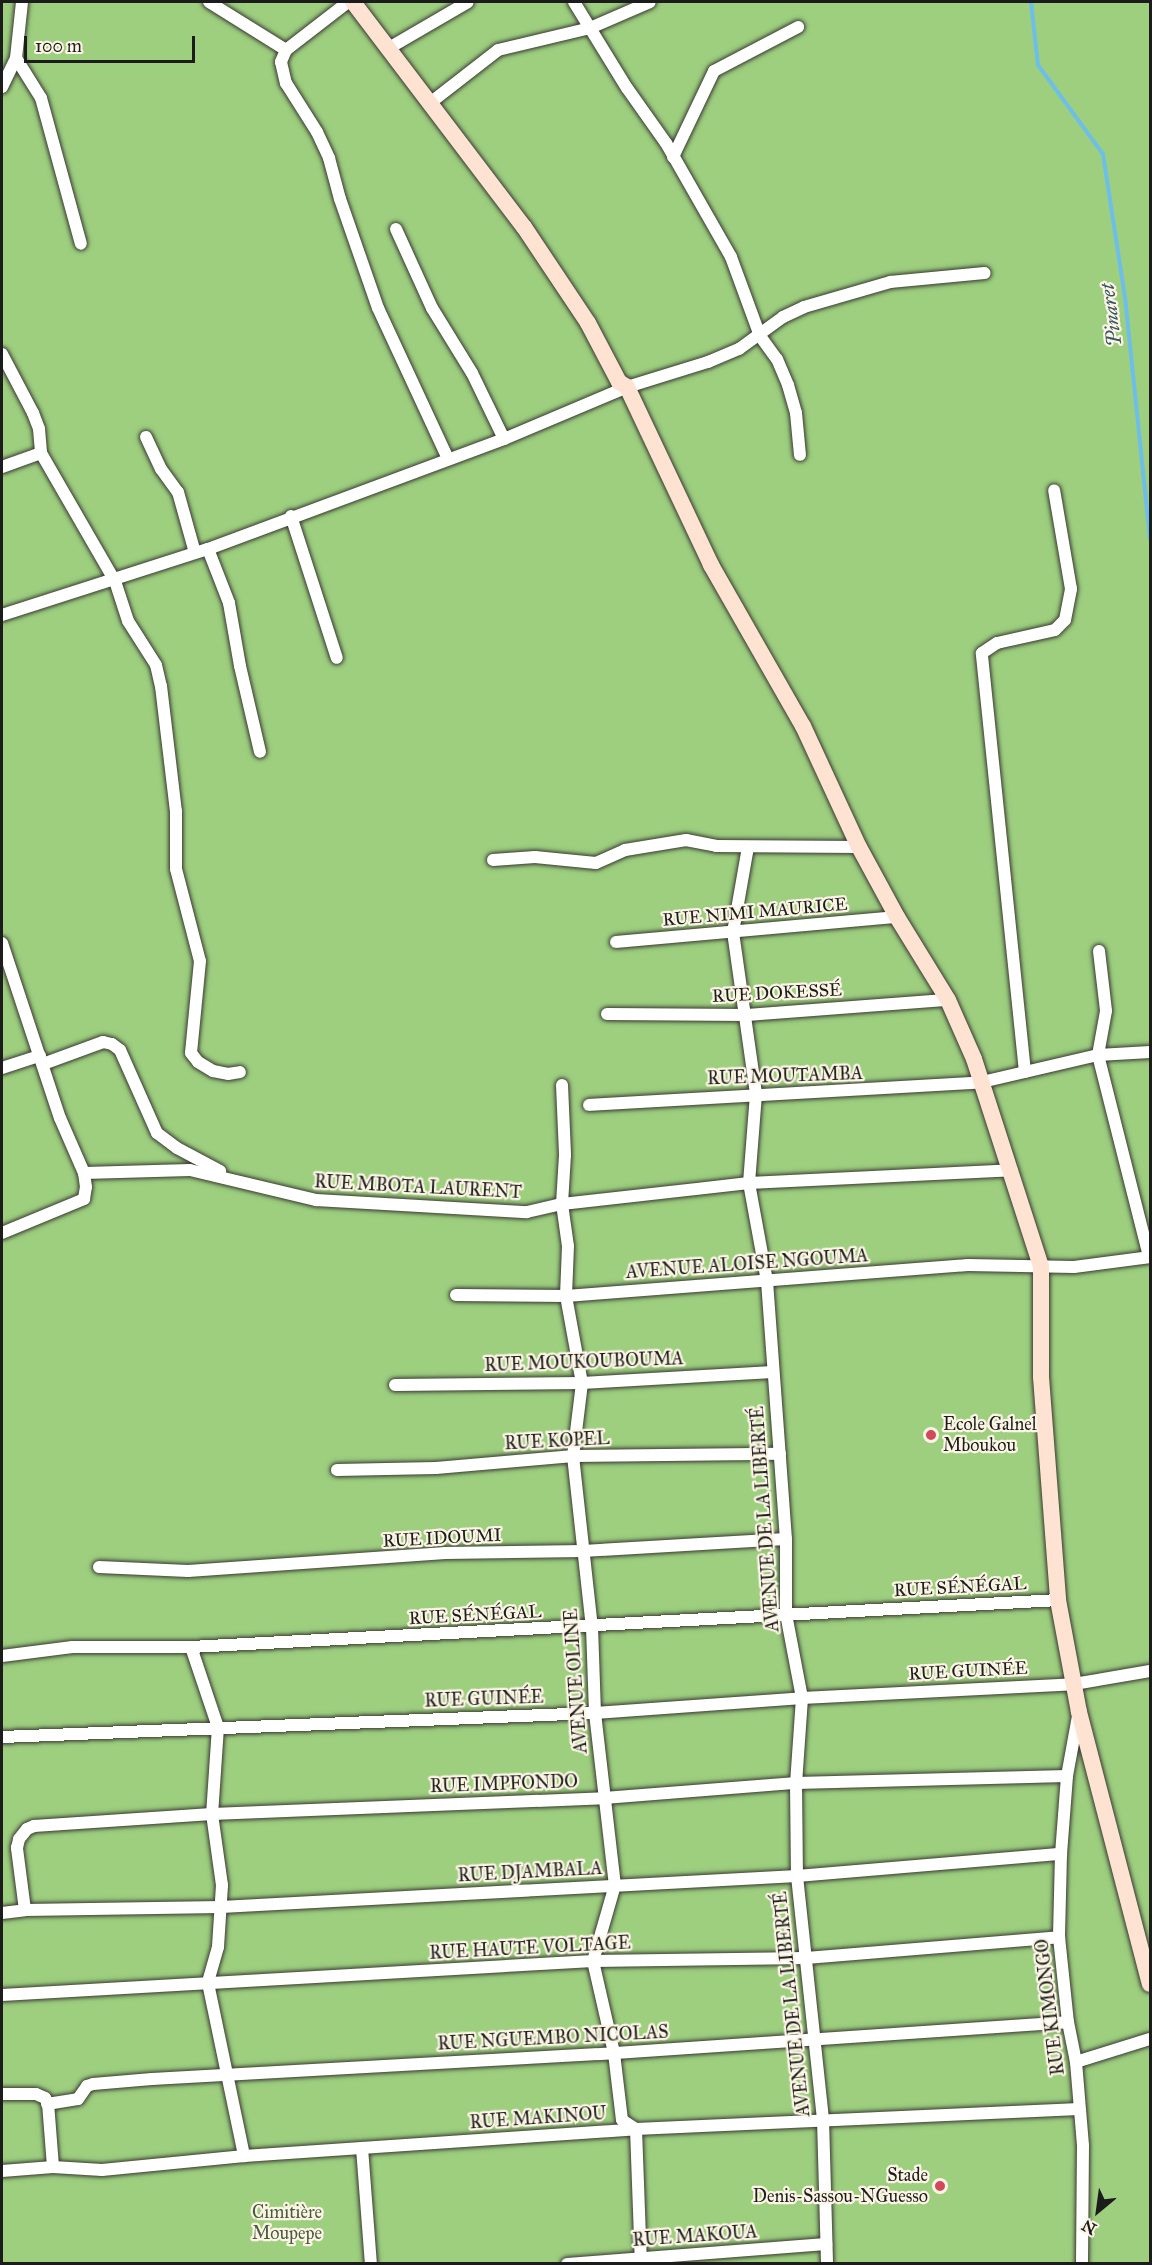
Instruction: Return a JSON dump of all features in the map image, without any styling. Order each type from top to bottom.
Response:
[{"type":"main road","points":[[353,2],[524,227],[588,323],[619,382],[627,387],[711,565],[803,726],[859,847],[897,917],[948,1000],[982,1082],[1012,1170],[1041,1267],[1041,1377],[1058,1600],[1079,1712],[1150,1984]]},
{"type":"street","points":[[2,87],[16,58],[21,2]]},
{"type":"street","points":[[209,2],[286,50]]},
{"type":"street","points":[[348,2],[286,50],[281,62],[285,83],[317,132],[329,158],[340,199],[378,308],[448,459]]},
{"type":"street","points":[[389,48],[468,2]]},
{"type":"street","points":[[574,2],[673,157],[731,257],[760,336],[777,359],[788,385],[796,413],[800,455]]},
{"type":"street","points":[[430,103],[498,50],[590,28],[650,2]]},
{"type":"street","points":[[673,157],[714,71],[798,27]]},
{"type":"street","points":[[16,58],[41,98],[81,244]]},
{"type":"street","points":[[396,229],[432,308],[472,373],[504,439]]},
{"type":"street","points":[[2,615],[115,581],[208,549],[291,516],[504,439],[627,387],[708,362],[739,349],[760,336],[783,317],[804,307],[890,282],[985,273]]},
{"type":"street","points":[[2,354],[33,413],[39,429],[41,453],[115,581],[128,621],[156,666],[176,811],[177,876],[200,961],[191,1053],[198,1062],[213,1071],[228,1074],[240,1072]]},
{"type":"street","points":[[146,437],[160,469],[178,492],[195,553]]},
{"type":"street","points":[[2,467],[41,453]]},
{"type":"street","points":[[1025,1072],[982,653],[997,643],[1055,630],[1065,620],[1071,589],[1054,490]]},
{"type":"street","points":[[291,516],[337,658]]},
{"type":"street","points":[[208,549],[229,603],[240,666],[260,752]]},
{"type":"street","points":[[492,860],[535,857],[596,863],[625,850],[686,840],[716,846],[859,847]]},
{"type":"street","name":"AVENUE DE LA LIBERTÉ","points":[[748,847],[733,932],[747,1015],[756,1094],[749,1183],[767,1281],[786,1539],[786,1614],[802,1698],[796,1783],[797,1876],[823,2119],[827,2264]]},
{"type":"street","name":"RUE NIMI MAURICE","points":[[616,942],[897,917]]},
{"type":"street","points":[[2,943],[60,1118],[84,1173],[86,1187],[84,1199],[2,1233]]},
{"type":"street","points":[[1099,951],[1106,1011],[1098,1055],[1150,1257]]},
{"type":"street","name":"RUE DOKESSÉ","points":[[607,1014],[747,1015],[948,1000]]},
{"type":"street","points":[[2,1068],[41,1060],[103,1042],[112,1044],[120,1050],[157,1133],[177,1148],[232,1178]]},
{"type":"street","name":"RUE MOUTAMBA","points":[[589,1106],[756,1094],[866,1091],[982,1082],[1098,1055],[1150,1052]]},
{"type":"street","name":"AVENUE OLINE","points":[[562,1085],[565,1155],[562,1204],[568,1246],[566,1296],[582,1383],[573,1456],[592,1627],[594,1713],[615,1885],[593,1961],[614,2053],[622,2120],[636,2129]]},
{"type":"street","name":"RUE MBOTA LAURENT","points":[[84,1173],[189,1170],[232,1178],[288,1195],[316,1200],[527,1212],[562,1204],[749,1183],[1012,1170]]},
{"type":"street","name":"AVENUE ALOISE NGOUMA","points":[[456,1295],[566,1296],[968,1265],[1074,1267],[1150,1257]]},
{"type":"street","name":"RUE MOUKOUBOUMA","points":[[395,1385],[582,1383],[773,1372]]},
{"type":"street","name":"RUE KOPEL","points":[[337,1470],[436,1468],[573,1456],[780,1454]]},
{"type":"street","name":"RUE IDOUMI","points":[[99,1568],[188,1571],[444,1553],[583,1551],[786,1539]]},
{"type":"street","name":"RUE SÉNÉGAL","points":[[2,1656],[72,1647],[191,1647],[1058,1600]]},
{"type":"street","points":[[191,1647],[218,1727],[212,1814],[222,1885],[218,1947],[208,1983],[244,2156]]},
{"type":"street","name":"RUE GUINÉE","points":[[2,1737],[594,1713],[802,1698],[1074,1684],[1150,1671]]},
{"type":"street","name":"RUE KIMONGO","points":[[1079,1712],[1067,1776],[1061,1854],[1059,1937],[1068,2022],[1076,2062],[1083,2146],[1082,2264]]},
{"type":"street","name":"RUE IMPFONDO","points":[[25,1910],[17,1848],[19,1839],[27,1829],[212,1814],[604,1798],[796,1783],[1067,1776]]},
{"type":"street","name":"RUE DJAMBALA","points":[[2,1913],[25,1910],[220,1907],[797,1876],[1061,1854]]},
{"type":"street","name":"RUE HAUTE VOLTAGE","points":[[2,1995],[593,1961],[806,1958],[1059,1937]]},
{"type":"street","name":"RUE NGUEMBO NICOLAS","points":[[2,2094],[44,2100],[78,2099],[87,2086],[93,2084],[228,2074],[614,2053],[1068,2022]]},
{"type":"street","points":[[1076,2062],[1150,2039]]},
{"type":"street","points":[[44,2100],[53,2167]]},
{"type":"street","name":"RUE MAKINOU","points":[[2,2171],[53,2167],[102,2170],[244,2156],[636,2129],[1079,2109]]},
{"type":"street","points":[[636,2129],[640,2261]]},
{"type":"street","points":[[362,2148],[371,2264]]},
{"type":"street","name":"RUE MAKOUA","points":[[567,2264],[640,2261],[826,2244]]},
{"type":"green space","name":"Cimitière Moupepe","points":[[2,2],[1150,2],[1150,2264],[2,2264]]},
{"type":"waterway","name":"Pinaret","points":[[1031,2],[1038,65],[1103,154],[1125,297],[1150,539]]},
{"type":"place","name":"Ecole Galnel Mboukou","points":[[931,1435]]},
{"type":"place","name":"Stade Denis-Sassou-NGuesso","points":[[940,2186]]}]
